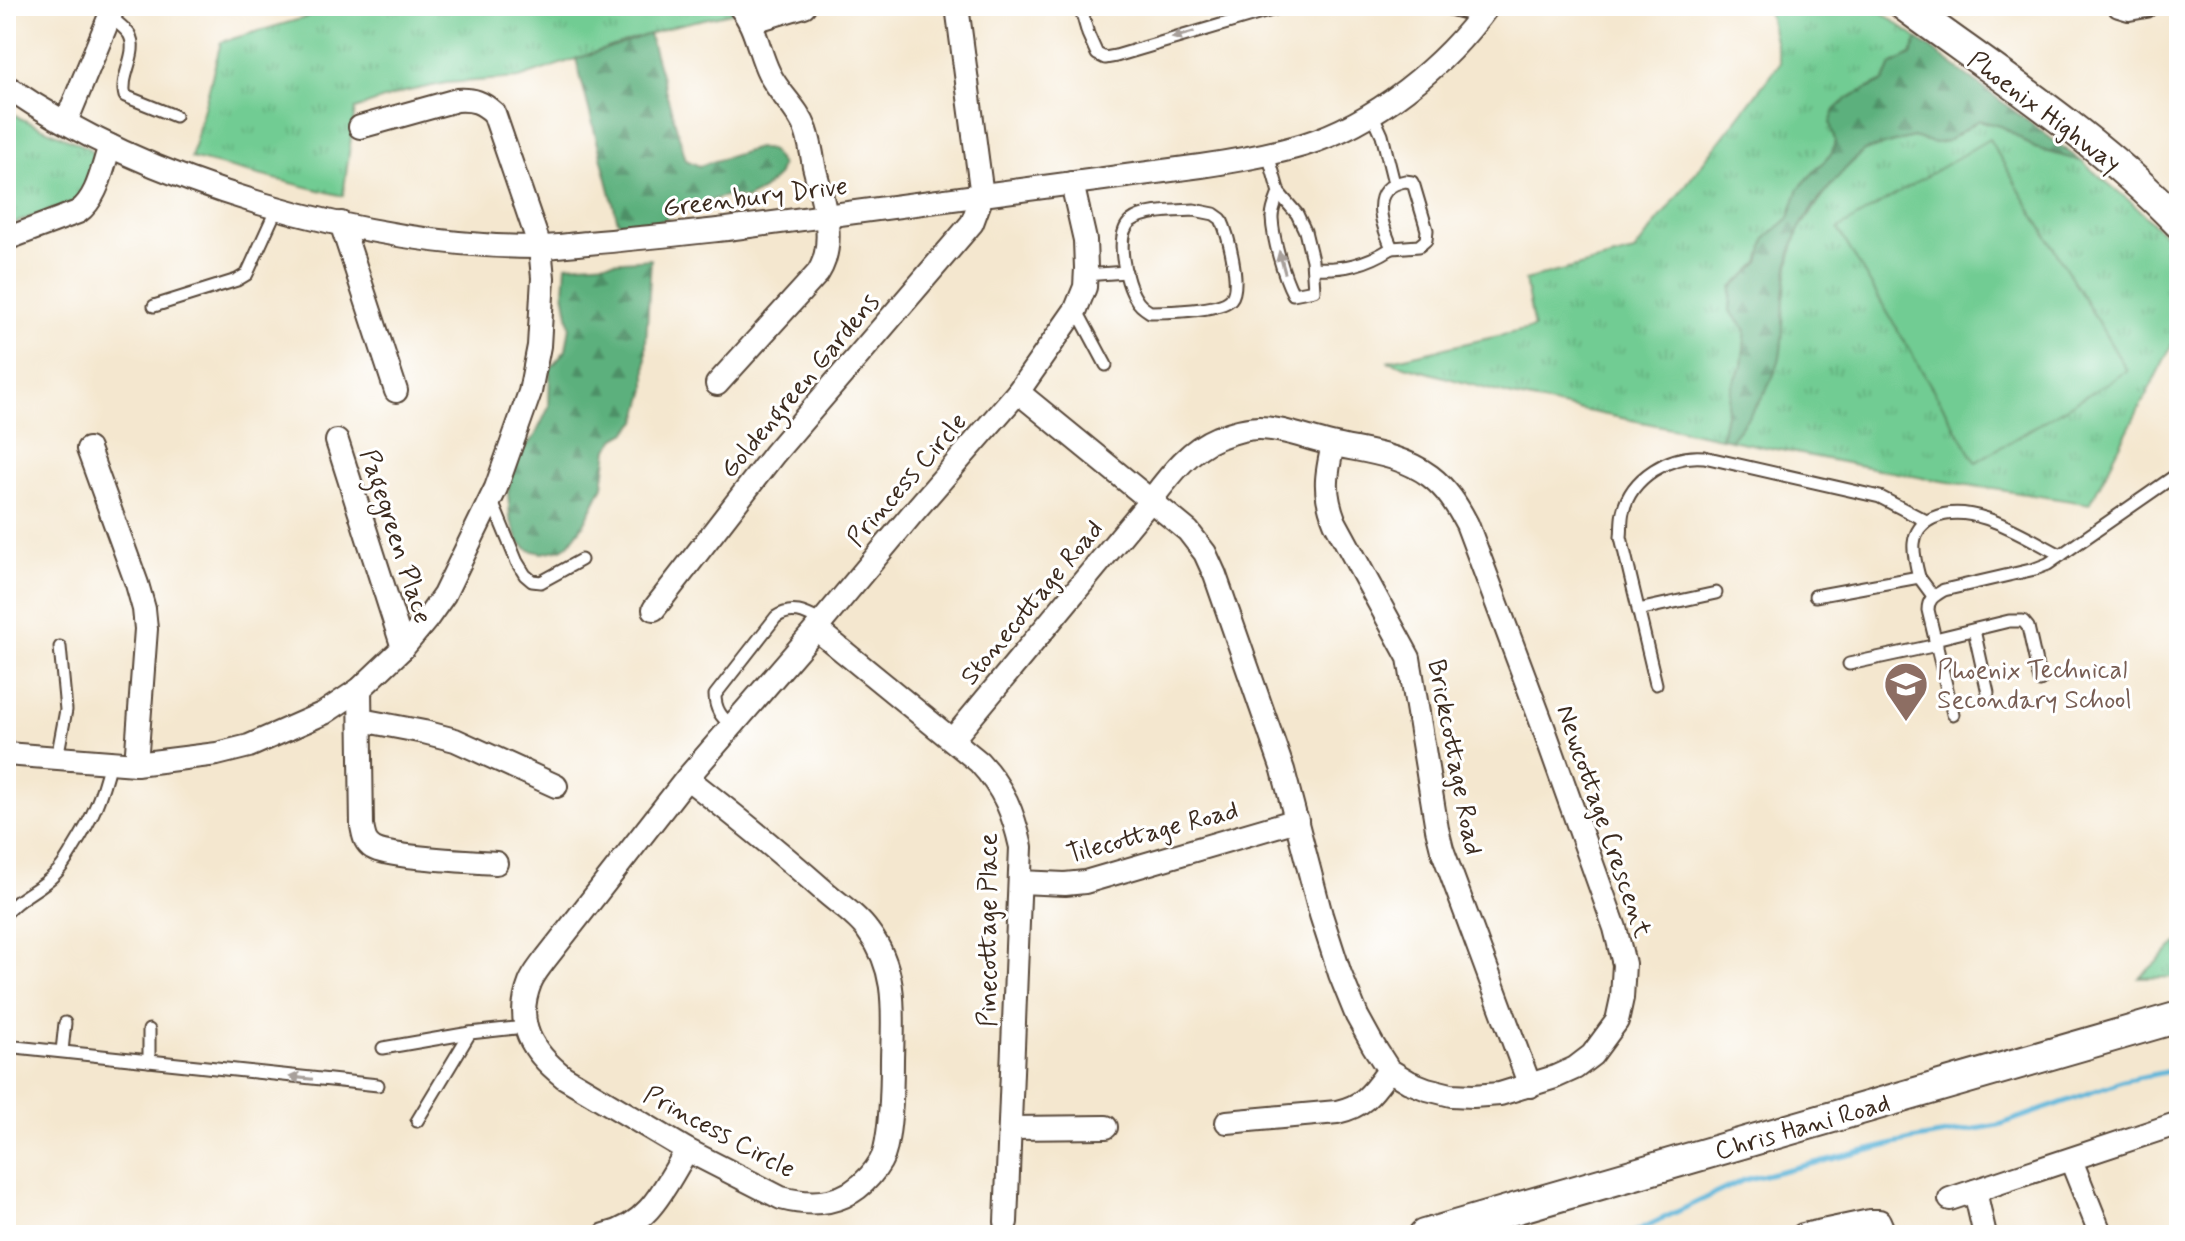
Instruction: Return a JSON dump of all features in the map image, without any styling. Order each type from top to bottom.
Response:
[{"type":"main road","name":"Phoenix Highway","points":[[1905,6],[2078,133],[2137,181],[2179,223]]},
{"type":"main road","name":"Chris Hani Road","points":[[1424,1235],[2179,1017]]},
{"type":"street","points":[[717,384],[818,273],[827,252],[826,215],[806,130],[793,106],[770,76],[744,14],[804,6]]},
{"type":"street","points":[[957,6],[982,196]]},
{"type":"street","points":[[2119,6],[2129,9],[2146,6]]},
{"type":"street","points":[[66,122],[112,11]]},
{"type":"street","name":"Greenbury Drive","points":[[6,86],[110,146],[209,187],[277,208],[416,237],[540,247],[648,238],[982,196],[1268,154],[1323,137],[1372,113],[1416,83],[1484,12]]},
{"type":"street","points":[[6,754],[136,764],[217,754],[249,746],[324,713],[360,689],[403,648],[444,595],[491,498],[530,392],[541,323],[543,278],[540,247],[494,113],[484,104],[472,99],[457,100],[360,127]]},
{"type":"street","points":[[6,239],[78,212],[86,206],[110,146]]},
{"type":"street","name":"Princess Circle","points":[[687,778],[786,857],[868,929],[888,971],[893,992],[892,1089],[885,1151],[876,1170],[859,1189],[845,1197],[822,1202],[796,1202],[781,1198],[687,1150],[564,1077],[549,1066],[534,1047],[525,1027],[530,982],[687,778],[1018,392],[1076,309],[1085,287],[1085,240],[1072,183]]},
{"type":"street","name":"Goldengreen Gardens","points":[[654,609],[774,454],[972,223],[982,196]]},
{"type":"street","points":[[341,223],[396,391]]},
{"type":"street","points":[[1018,392],[1188,531],[1205,553],[1274,744],[1340,974],[1357,1016],[1389,1070],[1373,1093],[1353,1109],[1227,1122]]},
{"type":"street","name":"Newcottage Crescent","points":[[1151,500],[1184,459],[1210,441],[1237,431],[1260,428],[1375,452],[1404,462],[1430,476],[1453,497],[1473,538],[1615,928],[1624,964],[1622,998],[1617,1021],[1592,1055],[1575,1068],[1530,1086],[1500,1094],[1451,1095],[1409,1082],[1389,1070]]},
{"type":"street","name":"Pagegreen Place","points":[[337,441],[403,648]]},
{"type":"street","name":"Brickcottage Road","points":[[1333,445],[1325,490],[1328,505],[1409,658],[1442,849],[1530,1086]]},
{"type":"street","points":[[88,449],[144,609],[146,629],[136,764]]},
{"type":"street","name":"Stonecottage Road","points":[[953,739],[1151,500]]},
{"type":"street","name":"Pinecottage Place","points":[[819,626],[979,762],[996,780],[1015,819],[1021,847],[1006,1222]]},
{"type":"street","points":[[360,689],[362,826],[364,838],[370,846],[388,853],[496,863]]},
{"type":"street","points":[[361,720],[455,740],[556,786]]},
{"type":"street","name":"Tilecottage Road","points":[[1020,882],[1085,882],[1297,820]]},
{"type":"street","points":[[1950,1199],[2179,1123]]},
{"type":"street","points":[[1011,1128],[1106,1127]]},
{"type":"street","points":[[605,1235],[627,1229],[643,1216],[660,1195],[687,1150]]},
{"type":"street","points":[[2071,1160],[2101,1235]]},
{"type":"street","points":[[1975,1191],[1985,1235]]},
{"type":"street","points":[[1803,1235],[1870,1221],[1879,1221],[1885,1235]]},
{"type":"lane","points":[[1080,6],[1097,54],[1105,58],[1285,6]]},
{"type":"lane","points":[[1438,6],[1484,12]]},
{"type":"lane","points":[[112,11],[132,45],[123,87],[125,96],[175,116]]},
{"type":"lane","points":[[1372,113],[1382,135],[1394,183]]},
{"type":"lane","points":[[1268,154],[1279,193],[1303,226],[1313,268],[1314,290],[1293,294],[1287,280],[1272,219],[1279,193]]},
{"type":"lane","points":[[1313,268],[1336,269],[1355,265],[1392,248],[1424,243],[1427,235],[1412,182],[1394,183],[1384,193],[1380,216],[1392,248]]},
{"type":"lane","points":[[154,306],[237,280],[247,274],[277,208]]},
{"type":"lane","points":[[1194,210],[1214,214],[1221,219],[1234,268],[1235,287],[1227,303],[1150,312],[1136,299],[1126,272],[1122,242],[1124,230],[1130,221],[1142,215],[1194,210]]},
{"type":"lane","points":[[1085,275],[1126,272]]},
{"type":"lane","points":[[1076,309],[1106,365]]},
{"type":"lane","points":[[1656,684],[1621,537],[1625,504],[1637,485],[1653,470],[1680,457],[1704,457],[1856,490],[1880,497],[1926,521]]},
{"type":"lane","points":[[1953,714],[1928,610],[1933,596],[1944,590],[2048,564],[2179,473]]},
{"type":"lane","points":[[491,498],[517,562],[532,581],[541,582],[581,560]]},
{"type":"lane","points":[[1933,596],[1919,577],[1912,543],[1917,530],[1926,521],[1945,513],[1966,512],[1998,523],[2061,555]]},
{"type":"lane","points":[[1815,596],[1919,577]]},
{"type":"lane","points":[[1638,610],[1716,593]]},
{"type":"lane","points":[[732,726],[722,718],[715,704],[715,695],[776,617],[793,610],[806,614],[819,626]]},
{"type":"lane","points":[[1849,664],[2009,621],[2023,621],[2028,627],[2040,681]]},
{"type":"lane","points":[[1974,630],[1988,693]]},
{"type":"lane","points":[[57,758],[66,710],[60,647]]},
{"type":"lane","points":[[6,913],[22,897],[56,874],[65,862],[93,816],[110,762]]},
{"type":"lane","points":[[62,1051],[65,1023]]},
{"type":"lane","points":[[383,1048],[525,1027]]},
{"type":"lane","points":[[149,1030],[149,1061]]},
{"type":"lane","points":[[417,1121],[470,1033]]},
{"type":"lane","points":[[6,1046],[378,1085]]},
{"type":"green space","points":[[346,6],[762,6],[673,26],[519,78],[446,83],[404,92],[355,109],[343,196],[191,158],[221,42]]},
{"type":"green space","points":[[1767,6],[1873,6],[1918,39],[1911,55],[1891,65],[1884,81],[1848,98],[1830,123],[1835,141],[1832,153],[1799,188],[1789,218],[1766,238],[1759,263],[1732,288],[1730,311],[1746,330],[1742,367],[1732,385],[1721,438],[1512,396],[1387,361],[1534,328],[1525,280],[1634,252],[1780,63]]},
{"type":"green space","points":[[649,34],[686,160],[699,166],[757,148],[771,150],[781,165],[777,177],[763,190],[746,199],[728,195],[703,203],[684,202],[670,216],[655,223],[618,222],[576,59]]},
{"type":"green space","points":[[1918,39],[2081,161],[2035,148],[2003,127],[1979,120],[1947,141],[1935,143],[1912,137],[1864,151],[1828,189],[1798,232],[1787,273],[1782,344],[1775,372],[1758,403],[1730,440],[1721,438],[1732,385],[1742,367],[1746,330],[1730,311],[1732,288],[1759,263],[1766,238],[1789,218],[1799,188],[1832,153],[1835,141],[1830,123],[1835,110],[1848,98],[1884,81],[1891,65],[1911,55]]},
{"type":"green space","points":[[6,108],[20,118],[89,148],[94,156],[85,192],[71,203],[6,226]]},
{"type":"green space","points":[[1979,120],[2003,127],[2035,148],[2081,161],[2132,203],[2179,249],[2179,331],[2090,504],[1923,478],[1730,440],[1759,403],[1779,360],[1785,286],[1799,229],[1840,174],[1864,151],[1912,137],[1935,143],[1947,141]]},
{"type":"green space","points":[[1989,139],[2127,371],[1976,462],[1838,229]]},
{"type":"green space","points":[[651,259],[646,389],[637,421],[608,449],[603,486],[584,524],[568,545],[542,553],[529,550],[519,542],[510,518],[508,493],[517,456],[535,436],[549,407],[550,369],[566,350],[570,326],[564,292],[566,265]]},
{"type":"green space","points":[[2179,942],[2179,977],[2139,978]]},
{"type":"waterway","points":[[1628,1235],[1744,1180],[1911,1140],[1999,1125],[2123,1081],[2179,1069]]},
{"type":"place","name":"Phoenix Technical Secondary School","points":[[1906,723]]}]
